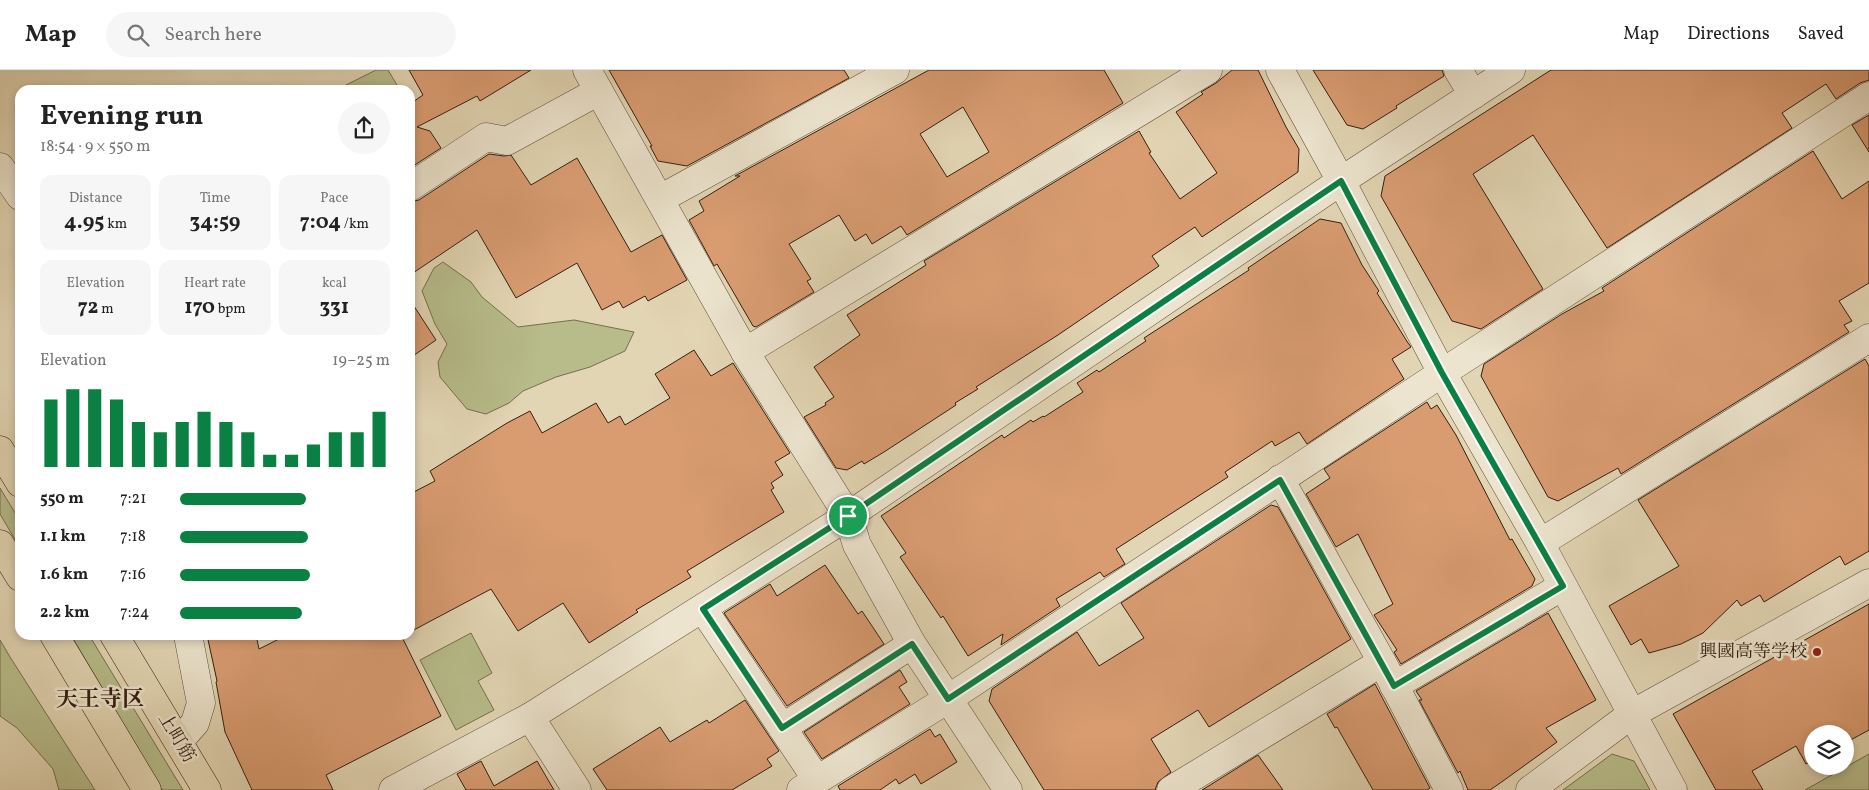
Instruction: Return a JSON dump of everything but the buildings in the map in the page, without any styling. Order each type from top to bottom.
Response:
[{"type":"main road","points":[[0,544],[15,569]]},
{"type":"main road","points":[[57,640],[147,790]]},
{"type":"main road","name":"上町筋","points":[[117,640],[207,790]]},
{"type":"street","points":[[660,199],[895,70]]},
{"type":"street","points":[[745,352],[1208,70]]},
{"type":"street","points":[[1280,70],[1442,373],[1540,543],[1673,790]]},
{"type":"street","points":[[1458,70],[1474,95]]},
{"type":"street","points":[[393,790],[530,717],[848,516],[1341,181],[1511,70]]},
{"type":"street","points":[[415,184],[486,137],[507,141],[593,81],[745,352],[848,516],[857,545],[912,644],[1008,790]]},
{"type":"street","points":[[703,609],[782,728],[809,785],[948,699],[1442,373],[1869,96]]},
{"type":"street","points":[[0,167],[15,189]]},
{"type":"street","points":[[1540,543],[1869,338]]},
{"type":"street","points":[[1280,480],[1388,674],[1449,790]]},
{"type":"street","points":[[1530,790],[1632,714],[1869,583]]},
{"type":"street","points":[[1172,790],[1388,674],[1563,586]]},
{"type":"street","points":[[179,741],[195,723],[201,703],[189,640]]},
{"type":"street","points":[[782,728],[912,644]]},
{"type":"street","points":[[530,717],[577,790]]},
{"type":"green space","points":[[376,70],[388,70],[397,85],[346,85]]},
{"type":"green space","points":[[443,262],[471,282],[482,297],[518,327],[574,320],[634,332],[625,351],[590,367],[556,377],[523,391],[509,403],[486,414],[467,409],[440,377],[438,362],[447,344],[435,324],[422,291],[434,268]]},
{"type":"green space","points":[[0,488],[15,513],[15,540],[0,514]]},
{"type":"green space","points":[[471,633],[492,673],[478,681],[494,710],[456,730],[420,660]]},
{"type":"green space","points":[[0,640],[95,790],[59,790],[53,769],[17,728],[0,716]]},
{"type":"green space","points":[[74,640],[92,640],[183,790],[162,790]]},
{"type":"green space","points":[[1612,754],[1634,761],[1650,790],[1563,790]]},
{"type":"green space","points":[[1869,754],[1869,790],[1805,790],[1832,775],[1854,775],[1854,762]]},
{"type":"place","name":"興國高等学校","points":[[1817,652]]},
{"type":"district","name":"天王寺区","points":[[100,700]]},
{"type":"route","points":[[1341,181],[1442,373],[1563,586],[1394,686],[1280,480],[948,699],[912,644],[782,728],[703,609],[848,516],[1341,181]]}]
